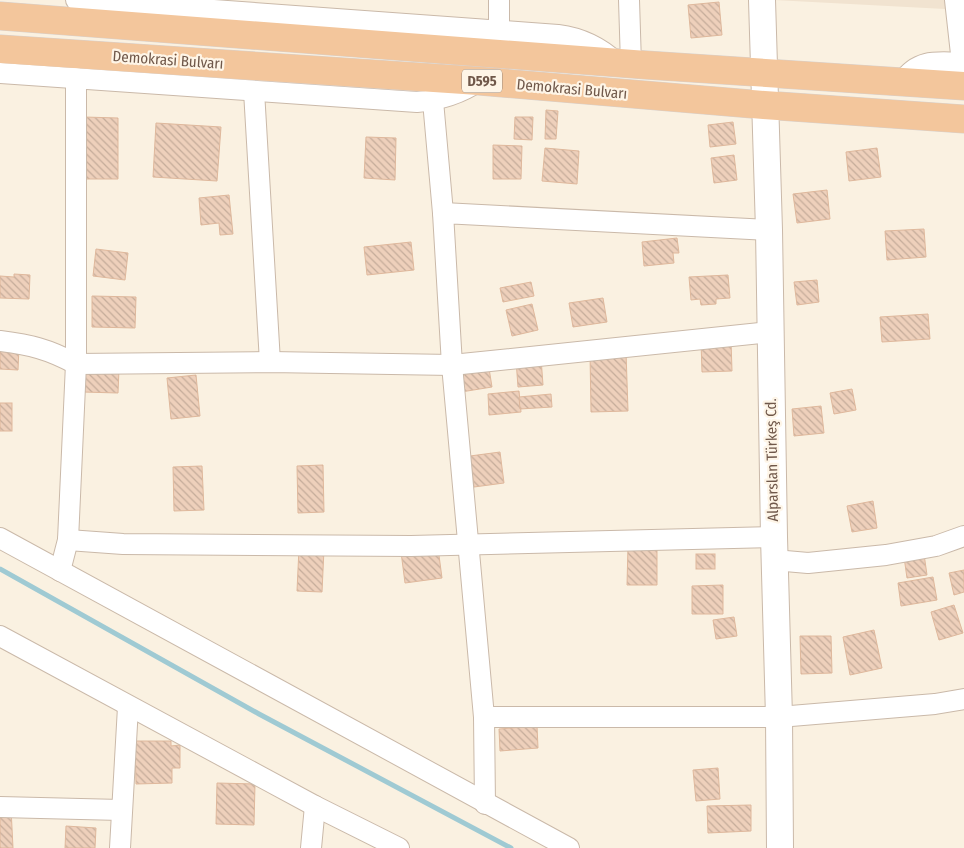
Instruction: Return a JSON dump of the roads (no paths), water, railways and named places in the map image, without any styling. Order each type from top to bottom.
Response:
[{"type":"highway","name":"Demokrasi Bulvarı","points":[[0,16],[902,82],[963,70]]},
{"type":"highway","name":"Demokrasi Bulvarı","points":[[0,49],[479,81],[961,123]]},
{"type":"street","points":[[76,0],[317,9],[572,37],[596,46],[624,63],[629,0]]},
{"type":"street","points":[[499,0],[499,30]]},
{"type":"street","name":"Alparslan Türkeş Cd.","points":[[762,0],[769,230],[780,848]]},
{"type":"street","points":[[955,0],[963,70]]},
{"type":"street","points":[[0,73],[417,102],[433,101],[460,93],[479,81]]},
{"type":"street","points":[[60,571],[68,540],[76,364],[76,78]]},
{"type":"street","points":[[254,91],[270,362]]},
{"type":"street","points":[[433,101],[443,213],[452,365],[470,544],[484,716],[485,804]]},
{"type":"street","points":[[443,213],[769,230]]},
{"type":"street","points":[[0,341],[38,347],[76,364],[270,362],[452,365],[770,332]]},
{"type":"street","points":[[68,540],[123,544],[411,546],[470,544],[774,549],[808,563],[886,555],[936,546],[964,536]]},
{"type":"street","points":[[0,538],[568,848]]},
{"type":"street","points":[[0,636],[128,707],[315,806],[399,848]]},
{"type":"street","points":[[484,716],[779,718],[935,704],[964,699]]},
{"type":"street","points":[[120,848],[128,707]]},
{"type":"street","points":[[0,806],[121,810]]},
{"type":"street","points":[[312,848],[315,806]]},
{"type":"waterway","points":[[0,569],[259,714],[511,848]]}]
